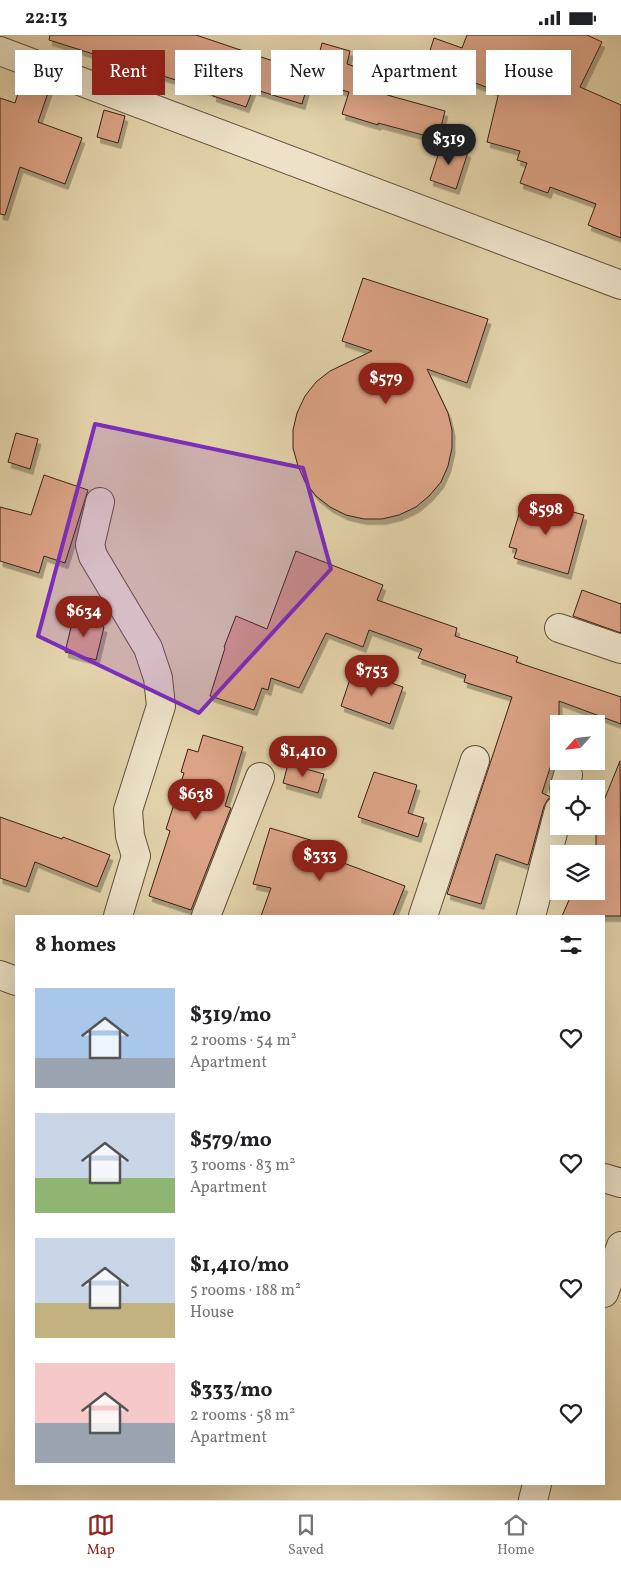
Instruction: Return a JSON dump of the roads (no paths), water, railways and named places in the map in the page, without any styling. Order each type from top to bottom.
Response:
[{"type":"street","points":[[0,51],[621,285]]},
{"type":"street","points":[[100,502],[90,545],[93,556],[148,648],[158,679],[161,705],[128,810],[130,836],[136,856],[118,915]]},
{"type":"street","points":[[559,628],[621,649]]},
{"type":"street","points":[[423,915],[475,760]]},
{"type":"street","points":[[206,915],[260,777]]},
{"type":"street","points":[[531,915],[552,835]]},
{"type":"street","points":[[0,975],[15,981]]},
{"type":"street","points":[[605,1178],[621,1183]]},
{"type":"street","points":[[605,1290],[621,1246]]},
{"type":"street","points":[[533,1500],[537,1485]]}]
